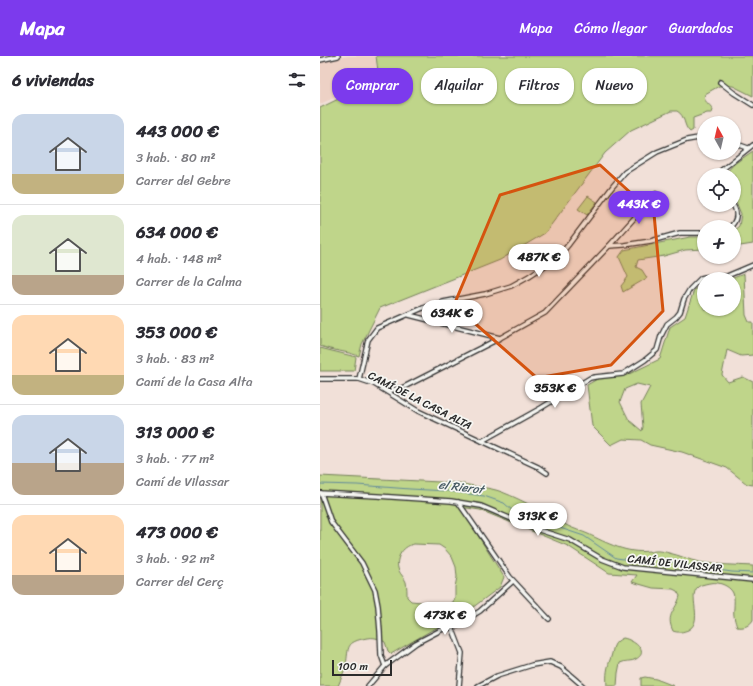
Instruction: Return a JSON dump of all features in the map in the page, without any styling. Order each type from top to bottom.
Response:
[{"type":"street","points":[[320,60],[338,56]]},
{"type":"street","points":[[720,82],[753,105]]},
{"type":"street","points":[[359,379],[368,340],[377,328],[423,308],[443,302],[492,292],[511,286],[529,276],[558,257],[625,172],[657,152],[697,137]]},
{"type":"street","points":[[725,168],[753,145]]},
{"type":"street","points":[[741,146],[748,148]]},
{"type":"street","points":[[381,389],[392,390],[402,388],[500,338],[545,313],[656,194]]},
{"type":"street","points":[[609,246],[624,245],[680,233],[697,233]]},
{"type":"street","name":"CAMÍ DE LA CASA ALTA","points":[[320,379],[359,379],[374,384],[418,411],[482,441],[541,408],[590,378],[623,374],[629,371],[657,350],[661,336],[667,324],[680,312],[684,299],[690,289],[698,281],[705,277],[728,276],[753,265]]},
{"type":"street","points":[[408,315],[500,338]]},
{"type":"street","points":[[482,441],[538,467],[547,473]]},
{"type":"street","points":[[320,493],[331,522],[362,563],[375,590],[379,618],[381,655],[385,666]]},
{"type":"street","name":"CAMÍ DE VILASSAR","points":[[320,493],[458,502],[481,506],[533,528],[570,540],[602,559],[623,567],[753,580]]},
{"type":"street","points":[[458,502],[510,578],[549,619]]},
{"type":"street","points":[[368,686],[385,666],[416,643],[444,628],[456,626],[480,612],[513,581]]},
{"type":"street","points":[[452,627],[462,653],[460,686]]},
{"type":"street","points":[[478,686],[497,676],[532,665],[550,662],[561,667],[583,686]]},
{"type":"highlighted area","points":[[600,165],[654,214],[663,311],[611,365],[537,378],[454,305],[500,195]]},
{"type":"shaded area","points":[[348,56],[375,56],[377,68],[332,68],[332,99],[320,104],[320,62]]},
{"type":"green space","points":[[376,56],[753,56],[753,96],[733,86],[719,86],[705,94],[704,97],[705,101],[713,110],[712,113],[707,113],[693,118],[693,130],[690,132],[686,127],[682,116],[677,111],[671,111],[631,130],[605,153],[545,233],[500,260],[380,308],[362,344],[359,356],[320,346],[320,108],[332,102],[332,104],[413,104],[413,68],[378,68]]},
{"type":"green space","points":[[753,151],[753,244],[741,246],[741,168],[730,168]]},
{"type":"green space","points":[[588,196],[597,202],[587,215],[578,209]]},
{"type":"green space","points":[[690,237],[697,237],[697,249],[685,250],[664,256],[638,260],[636,267],[642,270],[647,278],[623,292],[621,286],[628,277],[619,257],[624,250]]},
{"type":"green space","points":[[744,274],[746,315],[749,322],[753,322],[753,355],[741,356],[727,350],[722,375],[728,382],[743,377],[753,382],[753,485],[747,484],[727,468],[682,452],[650,445],[641,440],[623,439],[611,445],[592,426],[587,385],[599,378],[627,375],[660,359],[670,327],[685,317],[694,290],[697,288],[697,316],[741,316],[741,275]],"holes":[[[637,384],[650,387],[641,404],[643,427],[642,431],[629,420],[620,402],[625,389]]]},
{"type":"green space","points":[[320,348],[356,357],[354,371],[320,371]]},
{"type":"green space","points":[[320,476],[460,483],[492,489],[519,499],[570,527],[625,549],[641,552],[662,551],[706,563],[753,566],[753,620],[750,624],[744,627],[737,627],[734,616],[733,593],[724,585],[712,583],[698,587],[695,591],[695,619],[693,625],[686,631],[675,632],[673,631],[670,620],[680,596],[677,591],[673,589],[653,588],[632,582],[637,575],[609,573],[568,546],[480,510],[467,508],[462,510],[504,577],[500,587],[456,620],[432,630],[391,654],[388,651],[385,642],[378,639],[369,638],[355,641],[349,646],[346,665],[338,686],[320,686]],"holes":[[[410,545],[439,545],[452,557],[456,567],[457,577],[455,598],[453,602],[440,609],[421,602],[411,601],[407,597],[406,582],[398,567],[398,558],[400,554]]]},
{"type":"green space","points":[[623,638],[635,643],[641,649],[640,656],[634,660],[620,663],[617,686],[607,686],[607,671],[613,648],[617,642]]},
{"type":"green space","points":[[645,677],[656,679],[674,686],[641,686],[641,678]]},
{"type":"waterway","name":"el Rierot","points":[[320,484],[447,491],[484,496],[504,503],[514,512],[584,536],[616,558],[631,560],[655,558],[697,567],[732,572],[753,573]]}]
